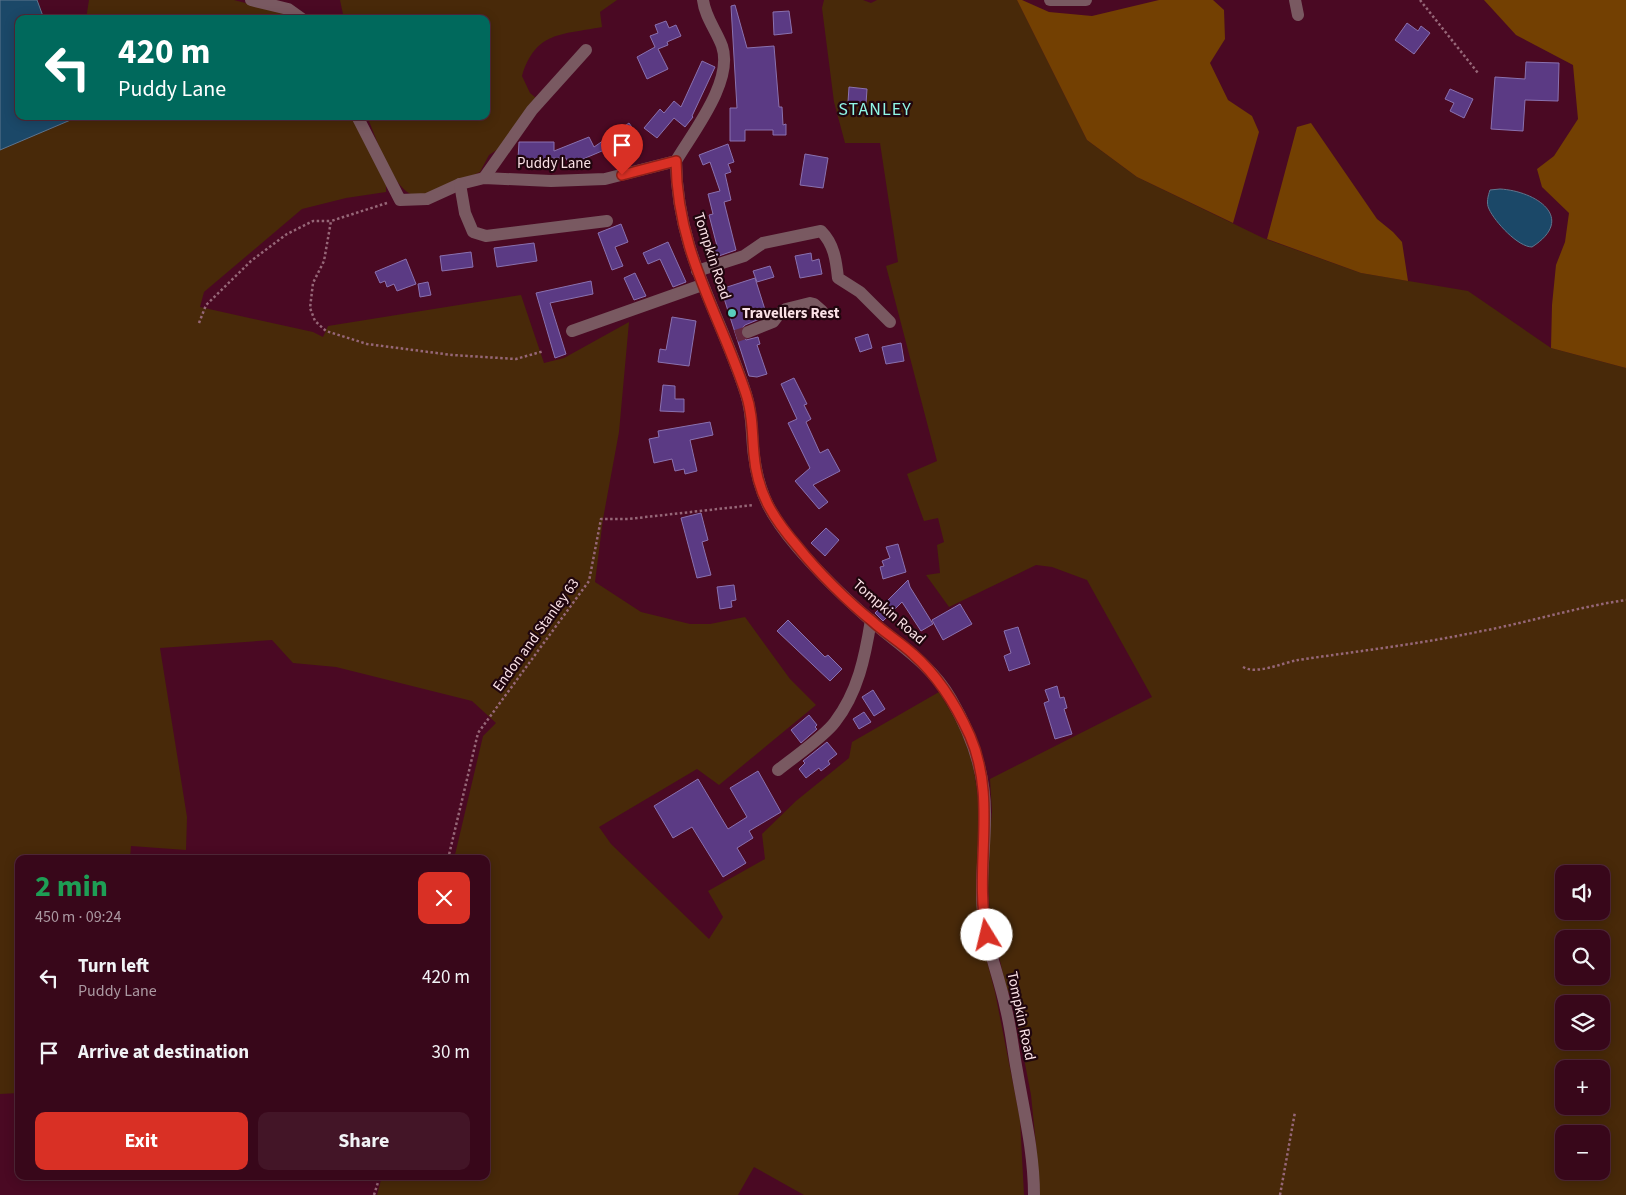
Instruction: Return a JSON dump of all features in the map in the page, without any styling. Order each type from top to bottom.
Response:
[{"type":"street","points":[[251,0],[288,9],[296,15]]},
{"type":"street","points":[[676,161],[722,79],[724,61],[722,47],[704,10],[703,0]]},
{"type":"street","points":[[1050,0],[1086,0]]},
{"type":"street","points":[[1295,0],[1298,15]]},
{"type":"street","points":[[484,178],[527,117],[586,50]]},
{"type":"street","points":[[359,120],[400,200]]},
{"type":"street","name":"Puddy Lane","points":[[400,200],[427,199],[460,184],[484,178],[552,181],[605,179],[676,161]]},
{"type":"street","name":"Tompkin Road","points":[[676,161],[676,192],[683,228],[702,285],[730,339],[747,395],[752,418],[754,457],[765,502],[772,515],[799,550],[870,620],[914,654],[934,676],[950,697],[971,738],[982,780],[986,816],[982,876],[983,919],[1006,1008],[1028,1129],[1034,1195]]},
{"type":"street","points":[[460,184],[465,212],[473,232],[486,236],[607,221]]},
{"type":"street","points":[[697,272],[744,256],[763,243],[821,231],[827,237],[836,258],[838,278],[860,292],[890,322]]},
{"type":"street","points":[[572,331],[702,285]]},
{"type":"street","points":[[748,332],[773,322],[786,309],[814,304],[822,311]]},
{"type":"street","points":[[778,770],[835,724],[855,689],[866,650],[870,620]]},
{"type":"path","points":[[1420,0],[1478,74]]},
{"type":"path","points":[[199,323],[206,305],[251,261],[287,234],[313,221],[331,221],[375,205],[400,200]]},
{"type":"path","points":[[331,221],[324,261],[312,283],[310,308],[315,321],[326,331],[367,344],[452,355],[516,359],[544,352]]},
{"type":"path","name":"Endon and Stanley 63","points":[[449,855],[478,733],[589,581],[601,520],[628,519],[750,506],[765,502]]},
{"type":"path","points":[[1242,667],[1255,669],[1295,661],[1408,645],[1483,631],[1592,605],[1626,600]]},
{"type":"path","points":[[1280,1195],[1295,1112]]},
{"type":"path","points":[[374,1195],[379,1180]]},
{"type":"shaded area","points":[[89,0],[234,0],[289,15],[87,15]]},
{"type":"shaded area","points":[[340,0],[617,0],[600,12],[602,27],[562,34],[543,43],[535,50],[522,76],[530,93],[536,98],[498,149],[489,155],[480,172],[447,187],[421,195],[414,195],[406,191],[399,184],[386,161],[369,120],[490,120],[490,15],[343,15]]},
{"type":"shaded area","points":[[824,0],[863,0],[871,3],[877,0],[1017,0],[1087,140],[1137,177],[1263,238],[1361,273],[1468,291],[1551,348],[1626,368],[1626,1195],[1038,1195],[1037,1155],[1031,1095],[1013,1001],[1006,987],[990,917],[987,869],[992,812],[990,779],[1152,697],[1087,580],[1052,567],[1036,565],[949,607],[926,575],[940,573],[937,545],[944,542],[938,518],[924,521],[907,474],[937,461],[886,266],[898,262],[880,143],[845,143],[834,102],[822,8]]},
{"type":"shaded area","points":[[1017,0],[1022,0],[1049,12],[1092,16],[1159,0],[1213,0],[1224,10],[1225,39],[1210,63],[1228,100],[1252,116],[1259,132],[1233,223],[1137,177],[1087,140]]},
{"type":"shaded area","points":[[1484,0],[1626,0],[1626,368],[1551,348],[1552,305],[1556,265],[1565,242],[1569,213],[1542,187],[1537,169],[1554,156],[1578,119],[1573,65],[1516,35]]},
{"type":"shaded area","points":[[71,120],[355,120],[386,181],[386,192],[346,198],[302,209],[204,292],[200,307],[313,332],[323,337],[328,326],[521,295],[544,363],[564,358],[629,322],[619,432],[603,519],[595,582],[641,612],[690,624],[710,624],[745,617],[790,679],[816,705],[719,785],[697,769],[599,827],[611,844],[709,939],[723,917],[708,891],[765,859],[762,834],[796,801],[849,758],[852,742],[939,692],[963,732],[974,769],[981,820],[976,878],[978,927],[995,992],[1020,1119],[1024,1195],[804,1195],[754,1167],[738,1195],[377,1195],[381,1180],[490,1180],[490,855],[455,855],[483,736],[496,723],[472,701],[336,667],[293,663],[272,640],[160,648],[187,817],[186,850],[131,846],[130,855],[15,855],[15,1093],[0,1094],[0,150]]},
{"type":"shaded area","points":[[1311,123],[1377,219],[1402,242],[1408,281],[1361,273],[1267,239],[1297,127]]},
{"type":"water","points":[[0,0],[37,0],[43,15],[15,15],[15,120],[71,120],[0,150]]},
{"type":"water","points":[[1500,189],[1527,195],[1546,208],[1551,216],[1551,226],[1545,236],[1532,247],[1520,243],[1508,233],[1489,209],[1487,202],[1490,190]]},
{"type":"building","points":[[735,5],[747,48],[774,46],[779,107],[782,107],[783,125],[786,124],[786,135],[773,135],[773,130],[745,130],[745,141],[730,141],[730,108],[737,108],[731,6]]},
{"type":"building","points":[[789,11],[792,33],[774,35],[773,12]]},
{"type":"building","points":[[666,21],[669,28],[676,25],[681,36],[667,42],[668,45],[658,49],[668,69],[647,79],[637,57],[655,47],[650,36],[658,33],[655,25]]},
{"type":"building","points":[[1407,23],[1418,31],[1421,26],[1430,33],[1414,54],[1395,40]]},
{"type":"building","points":[[702,61],[715,67],[693,117],[685,127],[674,118],[657,138],[644,128],[660,109],[664,113],[674,101],[681,107]]},
{"type":"building","points":[[1526,62],[1559,63],[1558,101],[1525,100],[1523,131],[1491,129],[1495,77],[1525,79]]},
{"type":"building","points":[[849,87],[867,89],[866,104],[848,102]]},
{"type":"building","points":[[1450,89],[1473,99],[1464,118],[1450,111],[1454,103],[1445,99]]},
{"type":"building","points":[[629,123],[638,136],[613,154],[609,148],[569,165],[566,158],[518,159],[519,142],[554,142],[554,151],[589,137],[594,147]]},
{"type":"building","points":[[728,144],[734,162],[728,164],[731,172],[725,174],[731,200],[724,202],[736,250],[713,258],[710,247],[717,246],[709,215],[713,214],[708,194],[720,191],[710,162],[703,165],[699,155]]},
{"type":"building","points":[[805,154],[828,158],[823,188],[800,185]]},
{"type":"building","points":[[621,224],[628,242],[615,247],[623,266],[612,270],[598,233]]},
{"type":"building","points":[[668,242],[686,282],[673,287],[660,259],[648,264],[643,253]]},
{"type":"building","points":[[534,243],[537,261],[497,267],[494,248]]},
{"type":"building","points":[[471,252],[473,267],[442,271],[440,256]]},
{"type":"building","points":[[811,253],[812,261],[819,259],[822,274],[800,278],[795,256]]},
{"type":"building","points":[[406,259],[416,284],[397,291],[394,284],[387,287],[385,281],[380,283],[375,272]]},
{"type":"building","points":[[770,266],[774,277],[757,282],[753,271]]},
{"type":"building","points":[[635,273],[646,296],[634,300],[624,278]]},
{"type":"building","points":[[755,278],[767,316],[745,325],[740,331],[746,340],[758,337],[760,344],[757,345],[767,374],[757,377],[749,376],[721,289]]},
{"type":"building","points":[[591,281],[593,294],[550,303],[566,354],[555,358],[536,293]]},
{"type":"building","points":[[428,282],[431,295],[420,297],[418,284]]},
{"type":"building","points":[[672,317],[696,321],[689,366],[658,362],[660,349],[666,350]]},
{"type":"building","points":[[868,334],[872,348],[860,352],[855,338]]},
{"type":"building","points":[[901,343],[904,361],[886,364],[882,347]]},
{"type":"building","points":[[794,378],[807,404],[804,405],[811,419],[806,422],[820,453],[828,449],[840,471],[813,485],[828,502],[819,509],[795,481],[810,468],[788,423],[797,419],[781,384]]},
{"type":"building","points":[[663,385],[675,386],[675,399],[684,399],[684,412],[660,411]]},
{"type":"building","points":[[710,422],[713,435],[690,440],[697,471],[685,474],[684,469],[675,471],[672,459],[654,463],[649,439],[659,437],[658,431]]},
{"type":"building","points":[[701,513],[708,540],[702,542],[711,575],[697,578],[681,518]]},
{"type":"building","points":[[826,528],[839,540],[825,556],[811,543]]},
{"type":"building","points":[[898,544],[906,572],[883,579],[880,567],[884,566],[882,561],[890,558],[886,547]]},
{"type":"building","points":[[908,580],[910,587],[933,624],[921,631],[902,602],[883,621],[875,613]]},
{"type":"building","points":[[734,585],[736,600],[731,601],[732,607],[720,609],[717,587]]},
{"type":"building","points":[[960,604],[972,624],[943,640],[932,620]]},
{"type":"building","points":[[788,620],[825,657],[828,655],[842,669],[830,681],[777,631]]},
{"type":"building","points":[[1018,627],[1030,664],[1009,671],[1004,656],[1011,653],[1004,631]]},
{"type":"building","points":[[1057,686],[1060,698],[1064,697],[1067,708],[1064,709],[1072,734],[1055,739],[1044,703],[1049,701],[1045,690]]},
{"type":"building","points":[[873,690],[885,709],[874,716],[862,697]]},
{"type":"building","points":[[864,712],[871,722],[859,729],[853,719]]},
{"type":"building","points":[[809,715],[817,725],[815,727],[817,729],[801,743],[791,730]]},
{"type":"building","points":[[827,742],[837,754],[828,761],[830,764],[821,771],[819,768],[806,778],[799,769],[805,763],[803,761]]},
{"type":"building","points":[[758,771],[781,812],[749,831],[753,838],[737,848],[746,863],[723,877],[692,827],[673,838],[654,806],[698,779],[728,829],[747,817],[730,788]]},
{"type":"tunnel","points":[[736,336],[748,332]]},
{"type":"place","name":"Travellers Rest","points":[[732,313]]},
{"type":"district","name":"STANLEY","points":[[875,109]]},
{"type":"route","points":[[622,175],[676,161],[676,192],[683,228],[697,272],[747,395],[752,418],[754,457],[765,502],[772,515],[799,550],[870,620],[914,654],[934,676],[950,697],[971,738],[982,780],[986,816],[982,876],[983,919],[987,935]]}]
